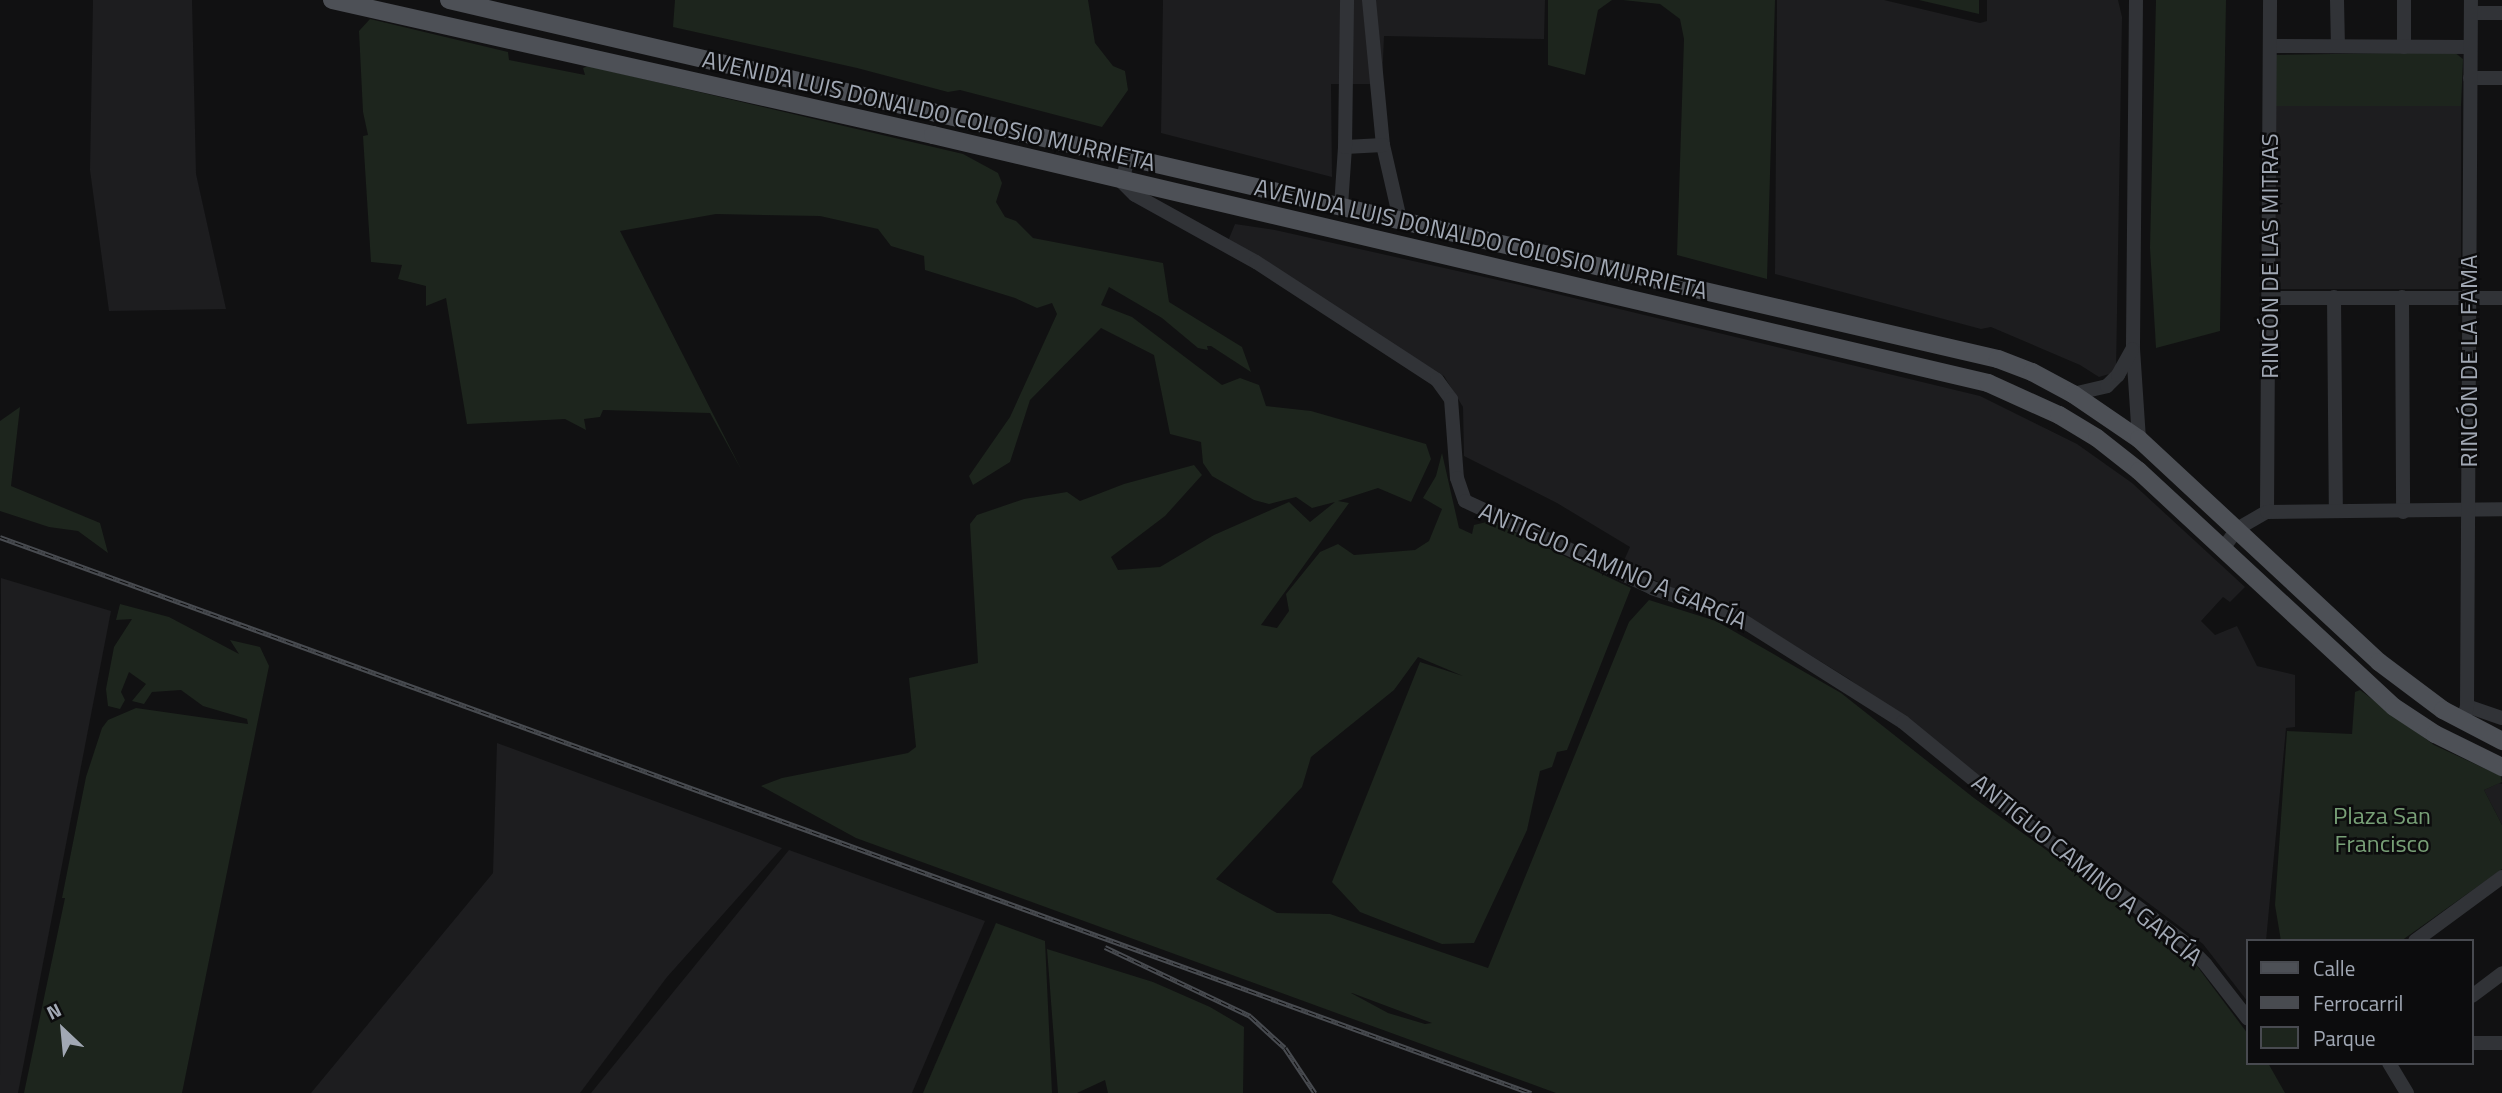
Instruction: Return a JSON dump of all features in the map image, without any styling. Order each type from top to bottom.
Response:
[{"type":"main road","name":"AVENIDA LUIS DONALDO COLOSIO MURRIETA","points":[[332,0],[933,135],[1122,182],[1877,355],[1988,383],[2068,420],[2139,471],[2394,706],[2435,734],[2502,768]]},
{"type":"main road","name":"AVENIDA LUIS DONALDO COLOSIO MURRIETA","points":[[449,0],[1998,359],[2032,372],[2073,394],[2139,439],[2379,662],[2423,696],[2465,714],[2502,741]]},
{"type":"main road","points":[[1877,355],[1883,331]]},
{"type":"street","points":[[1341,205],[1345,148],[1347,0]]},
{"type":"street","points":[[1369,0],[1382,145],[1400,219]]},
{"type":"street","points":[[2136,0],[2133,348],[2139,439]]},
{"type":"street","name":"RINCÓN DE LAS MITRAS","points":[[2267,512],[2271,298],[2270,0]]},
{"type":"street","points":[[2337,0],[2338,46]]},
{"type":"street","points":[[2404,0],[2404,47]]},
{"type":"street","points":[[2471,7],[2502,13]]},
{"type":"street","name":"RINCÓN DE LA FAMA","points":[[2465,714],[2469,509],[2471,7]]},
{"type":"street","points":[[2271,46],[2469,47]]},
{"type":"street","points":[[2470,78],[2502,78]]},
{"type":"street","points":[[1345,148],[1382,145]]},
{"type":"street","points":[[1122,182],[1128,157]]},
{"type":"street","name":"ANTIGUO CAMINO A GARCÍA","points":[[1122,182],[1135,195],[1256,261],[1437,380],[1451,399],[1457,478],[1465,501],[1652,588],[1737,617],[1903,722],[2040,834],[2185,943],[2246,1016]]},
{"type":"street","points":[[2334,297],[2336,512]]},
{"type":"street","points":[[2402,297],[2403,512]]},
{"type":"street","points":[[2271,298],[2502,298]]},
{"type":"street","points":[[2073,394],[2107,386],[2118,375],[2133,348]]},
{"type":"street","points":[[2222,550],[2237,529],[2267,512],[2502,509]]},
{"type":"street","points":[[2465,714],[2502,718]]},
{"type":"street","points":[[2418,939],[2502,877]]},
{"type":"street","points":[[2474,994],[2502,973]]},
{"type":"street","points":[[2474,1043],[2502,1043]]},
{"type":"street","points":[[2390,1065],[2407,1093]]},
{"type":"shaded area","points":[[93,0],[192,0],[196,174],[226,309],[109,311],[90,170]]},
{"type":"shaded area","points":[[1163,0],[1545,0],[1544,39],[1384,36],[1382,84],[1331,84],[1332,177],[1161,133]]},
{"type":"shaded area","points":[[1777,0],[1884,0],[1980,23],[1987,21],[1987,0],[2118,0],[2122,17],[2116,372],[2099,377],[2080,365],[1991,327],[1981,329],[1775,274]]},
{"type":"shaded area","points":[[2276,106],[2461,106],[2461,289],[2276,289]]},
{"type":"shaded area","points":[[1235,224],[1275,230],[1520,285],[1980,396],[2077,444],[2132,483],[2245,587],[2230,602],[2223,597],[2201,621],[2215,635],[2237,626],[2257,666],[2295,675],[2295,727],[2286,728],[2266,939],[2246,939],[2246,999],[2203,944],[1849,679],[1727,604],[1689,596],[1622,565],[1630,547],[1557,503],[1464,456],[1463,407],[1444,376],[1228,241]]},
{"type":"shaded area","points":[[1,578],[111,611],[18,1093],[0,1093]]},
{"type":"shaded area","points":[[497,743],[782,848],[667,977],[580,1093],[311,1093],[493,873]]},
{"type":"shaded area","points":[[2502,784],[2502,825],[2484,790]]},
{"type":"shaded area","points":[[789,850],[985,921],[912,1093],[591,1093]]},
{"type":"green space","points":[[675,0],[1088,0],[1095,43],[1113,66],[1125,71],[1128,90],[1102,127],[960,90],[948,92],[857,68],[673,27]]},
{"type":"green space","points":[[1548,0],[1612,0],[1598,10],[1585,75],[1548,65]]},
{"type":"green space","points":[[1623,0],[1775,0],[1767,279],[1677,255],[1684,39],[1680,19],[1660,4]]},
{"type":"green space","points":[[1919,0],[1979,0],[1979,14]]},
{"type":"green space","points":[[2156,0],[2226,0],[2220,331],[2156,348],[2150,248]]},
{"type":"green space","points":[[370,19],[508,52],[509,60],[585,75],[583,68],[588,66],[963,154],[998,173],[1002,183],[996,202],[1005,217],[1016,221],[1033,238],[1163,263],[1169,302],[1242,347],[1251,372],[1211,346],[1207,346],[1208,350],[1198,348],[1162,318],[1109,287],[1101,305],[1132,317],[1222,385],[1240,378],[1259,385],[1266,406],[1311,411],[1426,444],[1431,459],[1411,502],[1378,488],[1338,501],[1349,503],[1261,625],[1277,628],[1289,611],[1286,594],[1320,552],[1338,544],[1354,555],[1415,550],[1429,541],[1442,509],[1423,498],[1436,476],[1442,453],[1459,528],[1472,534],[1474,525],[1491,521],[1631,588],[1567,750],[1557,752],[1552,767],[1540,771],[1527,830],[1474,943],[1442,944],[1360,912],[1332,882],[1420,662],[1463,676],[1418,657],[1394,690],[1311,757],[1302,787],[1216,879],[1277,913],[1330,914],[1488,968],[1629,622],[1649,600],[1716,621],[1841,693],[1974,798],[2102,890],[2166,945],[2197,966],[2246,1031],[2246,1065],[2269,1065],[2285,1093],[1556,1093],[856,838],[761,786],[782,778],[908,753],[916,747],[909,678],[978,663],[970,524],[977,515],[1024,499],[1067,492],[1080,501],[1124,484],[1194,465],[1202,475],[1165,516],[1111,557],[1118,570],[1160,567],[1214,535],[1289,502],[1310,522],[1335,502],[1312,508],[1296,497],[1269,504],[1254,500],[1212,476],[1203,463],[1201,442],[1170,434],[1154,355],[1101,328],[1030,400],[1010,462],[973,485],[969,476],[1010,417],[1057,314],[1052,303],[1037,308],[1015,298],[925,270],[924,256],[891,246],[878,229],[820,216],[716,214],[620,231],[742,471],[710,413],[603,410],[600,417],[584,419],[586,430],[565,419],[467,424],[446,298],[426,306],[426,286],[398,279],[402,265],[371,262],[363,136],[368,135],[363,112],[359,31]],"holes":[[[1351,993],[1432,1023],[1425,1024],[1388,1013]]]},
{"type":"green space","points":[[2454,52],[2463,59],[2461,106],[2276,106],[2276,55]]},
{"type":"green space","points":[[20,407],[11,486],[100,523],[108,553],[78,531],[49,527],[0,511],[0,421]]},
{"type":"green space","points":[[120,604],[169,617],[239,654],[230,640],[260,647],[269,666],[182,1093],[24,1093],[65,898],[62,898],[86,777],[102,728],[108,720],[136,708],[248,724],[247,719],[203,706],[181,690],[152,692],[144,704],[132,701],[146,684],[129,672],[121,692],[125,700],[120,709],[108,706],[106,689],[114,647],[132,619],[116,620]]},
{"type":"green space","name":"Plaza San Francisco","points":[[2360,690],[2434,745],[2501,776],[2502,782],[2484,790],[2502,825],[2502,869],[2404,939],[2281,939],[2275,905],[2287,731],[2352,734],[2355,692]]},
{"type":"green space","points":[[996,923],[1045,941],[1052,1093],[923,1093]]},
{"type":"green space","points":[[1047,949],[1153,982],[1210,1007],[1244,1027],[1243,1093],[1108,1093],[1105,1080],[1077,1093],[1058,1093]]},
{"type":"railway","points":[[0,537],[1531,1093]]},
{"type":"railway","points":[[1105,947],[1250,1016],[1285,1048],[1315,1093]]}]
